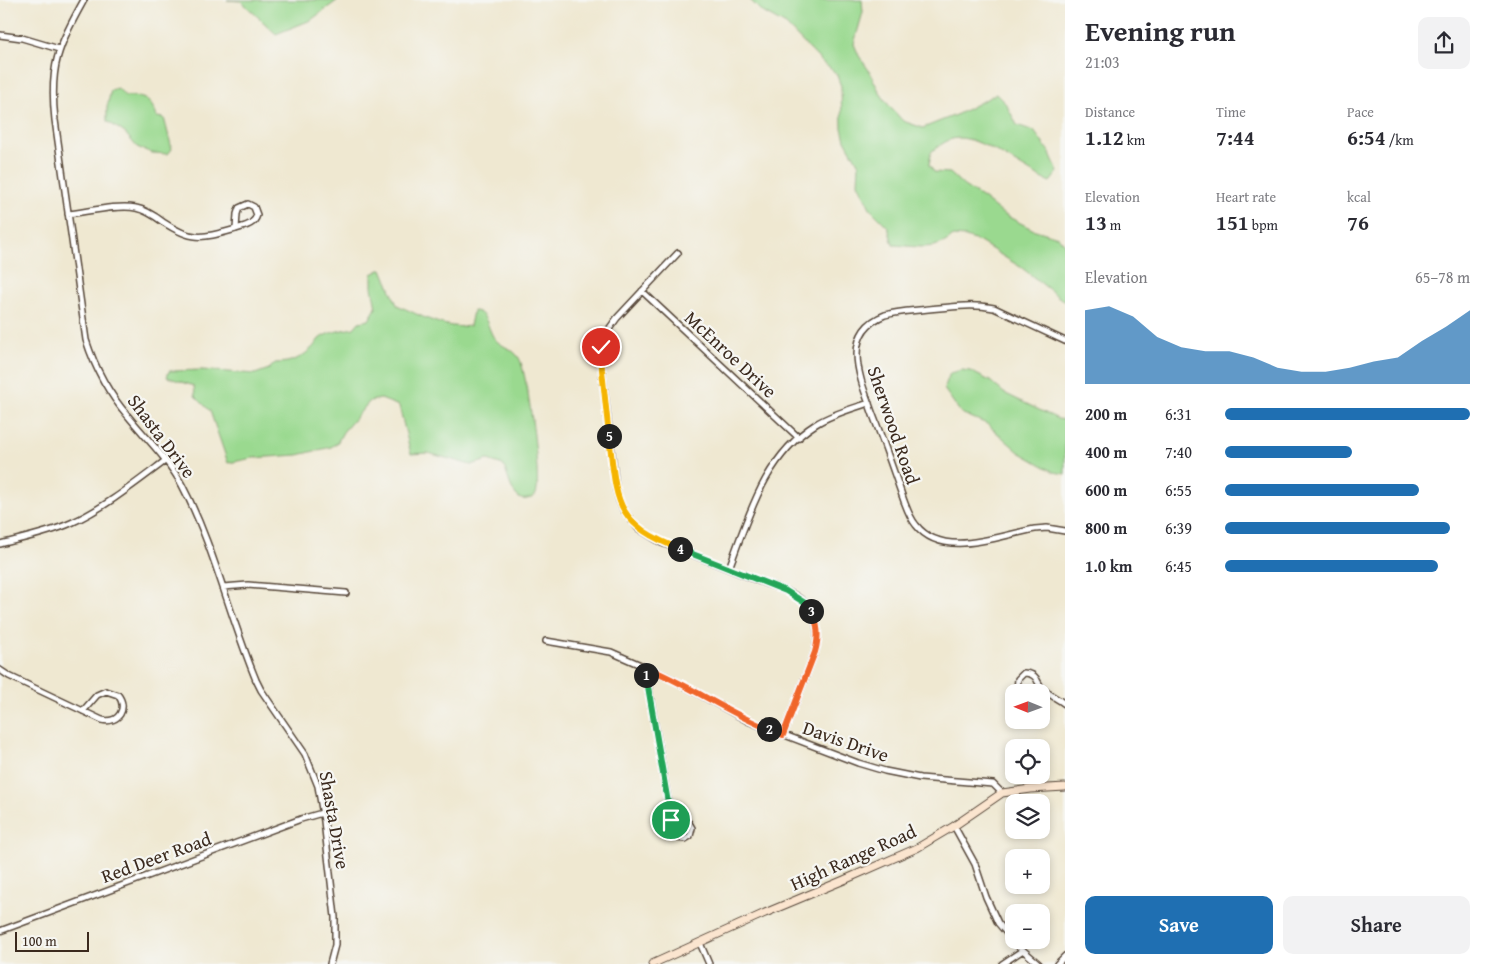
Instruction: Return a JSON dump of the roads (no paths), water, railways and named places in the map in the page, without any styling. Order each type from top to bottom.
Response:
[{"type":"street","name":"Shasta Drive","points":[[84,0],[59,49],[53,77],[53,98],[83,329],[94,362],[104,382],[120,406],[166,461],[180,483],[193,508],[258,685],[299,744],[310,765],[318,786],[336,928],[335,945],[330,964]]},
{"type":"street","points":[[0,35],[22,38],[59,49]]},
{"type":"street","points":[[68,214],[131,207],[149,212],[186,235],[204,236],[236,229],[255,221],[257,212],[254,207],[248,204],[239,208],[236,229]]},
{"type":"street","points":[[678,253],[609,326],[601,347],[605,400],[616,489],[619,500],[630,520],[652,538],[796,596],[805,603],[815,618],[818,640],[783,735]]},
{"type":"street","name":"McEnroe Drive","points":[[642,291],[799,438]]},
{"type":"street","name":"Sherwood Road","points":[[1065,341],[1005,312],[983,306],[960,306],[886,315],[867,327],[861,337],[858,348],[858,371],[910,516],[916,526],[930,536],[946,542],[963,544],[1035,529],[1047,528],[1065,531]]},
{"type":"street","points":[[729,568],[756,497],[779,458],[812,427],[826,419],[869,403]]},
{"type":"street","points":[[0,544],[59,528],[80,519],[166,461]]},
{"type":"street","points":[[223,587],[248,585],[346,593]]},
{"type":"street","name":"Davis Drive","points":[[546,641],[611,652],[668,677],[748,721],[858,763],[920,778],[993,784],[1002,793]]},
{"type":"street","points":[[645,667],[671,820],[677,836],[682,839],[690,836],[692,828],[689,823],[671,820]]},
{"type":"street","points":[[0,670],[83,711],[105,721],[112,721],[120,715],[123,703],[116,693],[104,692],[97,695],[83,711]]},
{"type":"street","points":[[1016,684],[1024,673],[1034,676],[1039,684]]},
{"type":"street","points":[[1050,694],[1065,704]]},
{"type":"street","name":"High Range Road","points":[[652,964],[765,912],[907,853],[954,826],[1002,793],[1065,787]]},
{"type":"street","name":"Red Deer Road","points":[[0,931],[292,822],[322,813]]},
{"type":"street","points":[[954,826],[975,864],[992,913],[1009,936],[1039,964]]},
{"type":"street","points":[[700,943],[709,964]]},
{"type":"street","points":[[1002,964],[1023,950]]},
{"type":"street","points":[[1058,964],[1065,956]]}]
